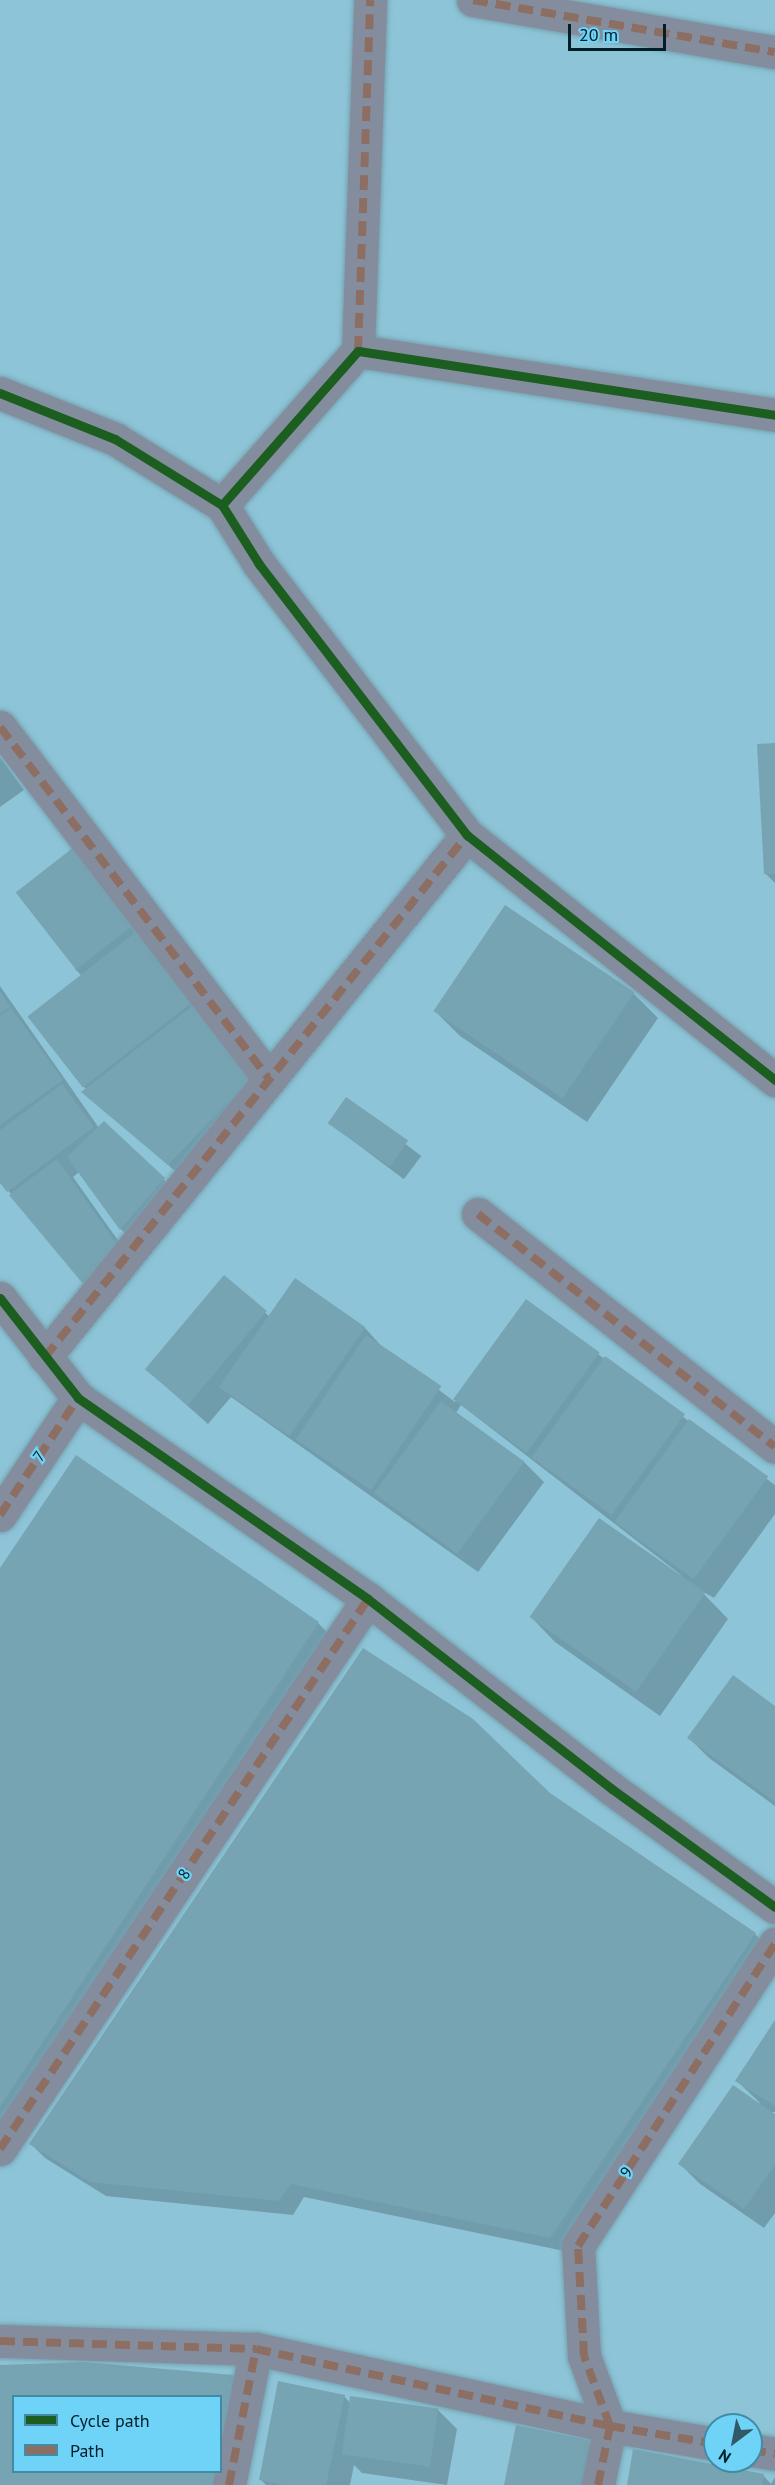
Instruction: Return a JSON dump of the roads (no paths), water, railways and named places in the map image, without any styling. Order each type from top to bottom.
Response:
[{"type":"street","points":[[222,505],[358,351],[370,0]]},
{"type":"street","points":[[473,0],[775,52]]},
{"type":"street","points":[[358,351],[775,415]]},
{"type":"street","points":[[0,393],[115,439],[222,505],[259,564],[467,835],[775,1080]]},
{"type":"street","points":[[0,727],[268,1077]]},
{"type":"street","points":[[45,1357],[268,1077],[467,835]]},
{"type":"street","points":[[478,1214],[775,1447]]},
{"type":"street","points":[[0,1298],[78,1398],[368,1599],[612,1789],[775,1907]]},
{"type":"street","name":"7","points":[[0,1515],[78,1398]]},
{"type":"street","name":"8","points":[[0,2149],[368,1599]]},
{"type":"street","name":"9","points":[[610,2426],[584,2356],[578,2246],[775,1944]]},
{"type":"street","points":[[0,2341],[256,2349],[610,2426],[703,2442]]},
{"type":"street","points":[[229,2485],[256,2349]]},
{"type":"street","points":[[598,2485],[610,2426]]}]
